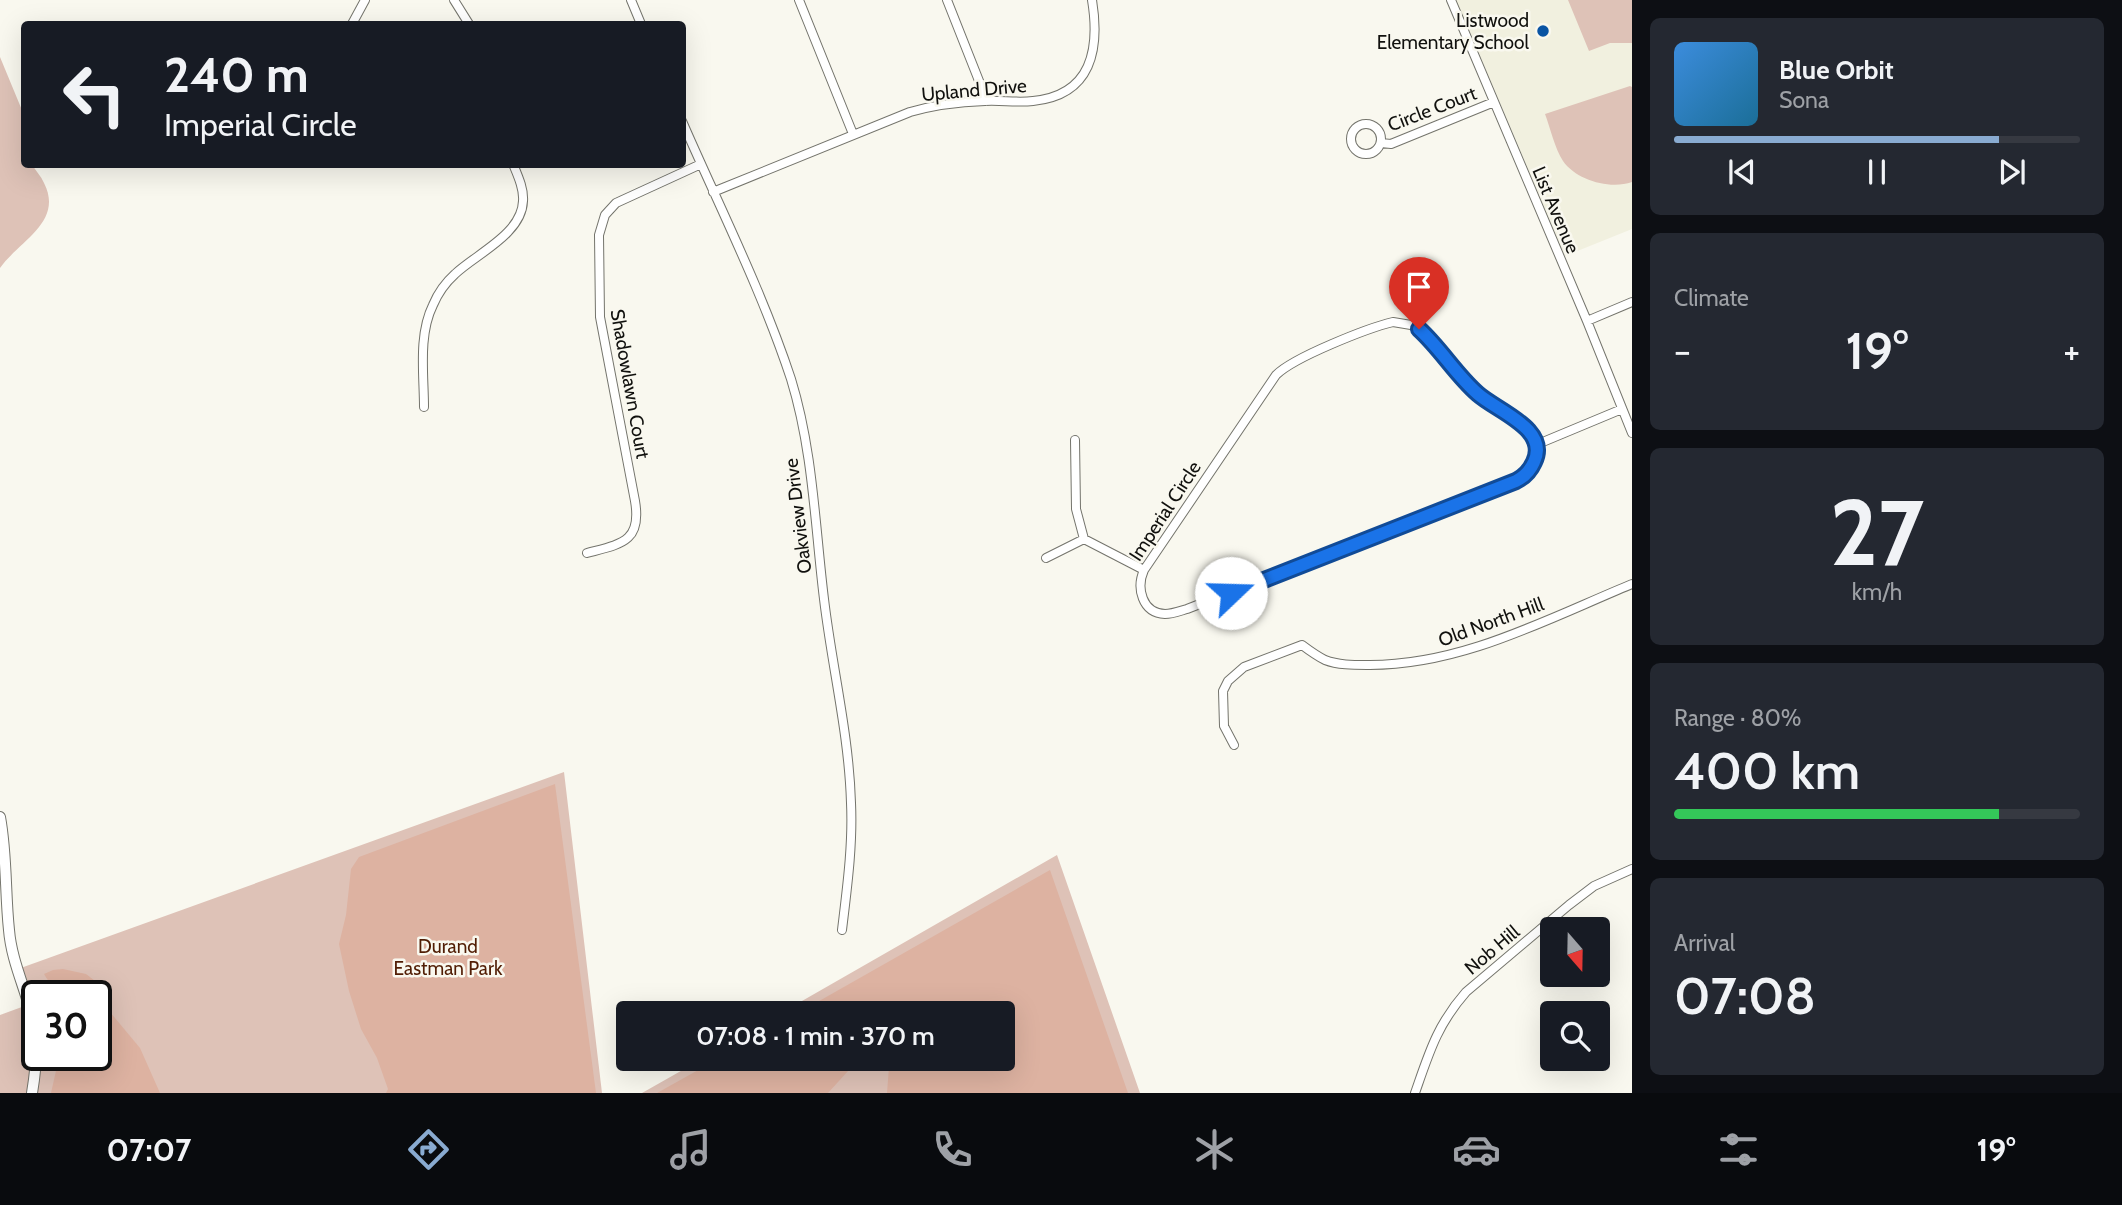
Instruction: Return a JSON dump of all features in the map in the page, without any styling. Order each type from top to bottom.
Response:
[{"type":"street","points":[[354,21],[365,0]]},
{"type":"street","points":[[453,0],[467,21]]},
{"type":"street","points":[[631,0],[640,21]]},
{"type":"street","points":[[799,0],[853,134]]},
{"type":"street","points":[[947,0],[988,101]]},
{"type":"street","name":"Upland Drive","points":[[713,192],[923,108],[988,101],[1021,102],[1045,99],[1071,87],[1090,64],[1094,51],[1096,28],[1092,0]]},
{"type":"street","name":"List Avenue","points":[[1451,0],[1632,433]]},
{"type":"street","name":"Circle Court","points":[[1381,144],[1391,144],[1494,102]]},
{"type":"street","name":"Oakview Drive","points":[[686,130],[778,342],[798,407],[809,458],[825,611],[846,747],[851,800],[849,864],[842,930]]},
{"type":"street","name":"Shadowlawn Court","points":[[587,553],[625,541],[635,528],[637,520],[600,317],[598,245],[601,224],[609,209],[616,203],[701,164]]},
{"type":"street","points":[[424,407],[425,333],[431,308],[444,285],[517,221],[523,201],[514,168]]},
{"type":"street","points":[[1587,321],[1632,302]]},
{"type":"street","name":"Imperial Circle","points":[[1402,322],[1419,329],[1477,393],[1524,426],[1538,444],[1533,465],[1523,478],[1516,481],[1187,609],[1161,614],[1146,605],[1140,588],[1144,570],[1276,374],[1290,363],[1377,327],[1402,322]]},
{"type":"street","points":[[1538,444],[1622,409]]},
{"type":"street","points":[[1075,440],[1076,509],[1084,539],[1144,570]]},
{"type":"street","points":[[1046,558],[1084,539]]},
{"type":"street","name":"Old North Hill","points":[[1234,745],[1224,726],[1223,691],[1232,676],[1244,667],[1303,645],[1324,659],[1344,664],[1385,665],[1433,659],[1499,639],[1632,584]]},
{"type":"street","points":[[0,817],[4,837],[9,932],[16,970],[36,1037],[37,1063],[32,1093]]},
{"type":"street","name":"Nob Hill","points":[[1415,1093],[1436,1035],[1452,1007],[1466,992],[1594,886],[1632,869]]},
{"type":"shaded area","points":[[1456,0],[1632,0],[1632,229],[1565,256]]},
{"type":"green space","points":[[1568,0],[1632,0],[1632,43],[1610,43],[1589,51]]},
{"type":"green space","points":[[0,57],[21,108],[21,168],[34,168],[43,180],[49,197],[44,220],[0,268]]},
{"type":"green space","points":[[1630,86],[1632,182],[1614,185],[1594,182],[1576,173],[1563,161],[1545,114]]},
{"type":"green space","name":"Durand Eastman Park","points":[[564,772],[602,1093],[0,1093],[0,1015],[21,1007],[21,1071],[112,1071],[112,980],[22,980],[18,969]]},
{"type":"green space","points":[[555,784],[596,1093],[386,1093],[388,1089],[377,1058],[361,1029],[349,991],[339,944],[346,915],[351,869],[359,857]]},
{"type":"green space","points":[[1057,855],[1140,1093],[642,1093],[681,1071],[1015,1071],[1015,1001],[802,1001]]},
{"type":"green space","points":[[1050,870],[1128,1093],[887,1093],[889,1071],[1015,1071],[1015,1001],[819,1001]]},
{"type":"green space","points":[[63,969],[86,974],[94,980],[48,980],[44,974]]},
{"type":"green space","points":[[112,1014],[140,1048],[160,1093],[51,1093],[56,1071],[112,1071]]},
{"type":"green space","points":[[696,1071],[848,1071],[828,1093],[657,1093]]},
{"type":"place","name":"Listwood Elementary School","points":[[1543,31]]},
{"type":"route","points":[[1231,593],[1516,481],[1523,478],[1533,465],[1538,444],[1530,432],[1477,393],[1419,329]]}]
